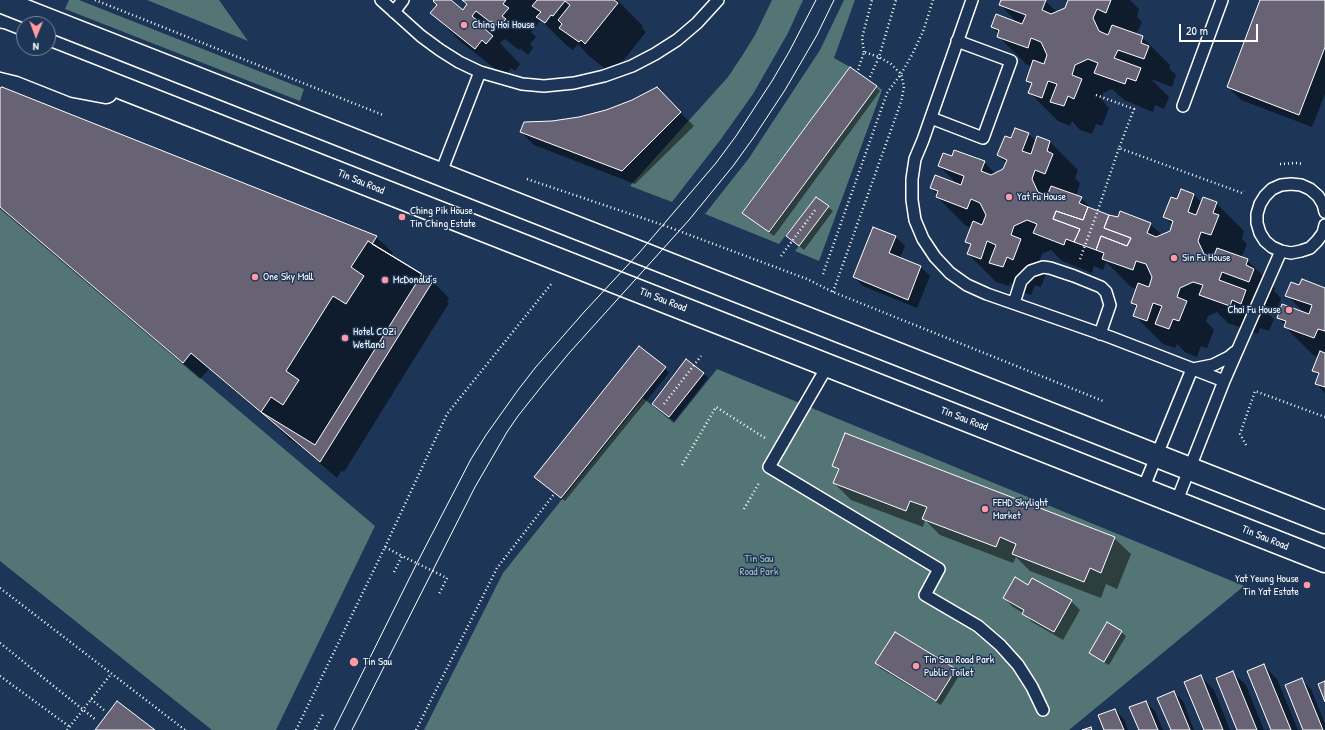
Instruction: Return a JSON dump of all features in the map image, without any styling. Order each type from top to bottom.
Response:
[{"type":"street","points":[[0,1],[17,5],[440,175],[1325,522]]},
{"type":"street","name":"Tin Sau Road","points":[[0,40],[1325,561]]},
{"type":"street","points":[[0,60],[21,65],[74,86],[156,101]]},
{"type":"lane","points":[[381,0],[440,50],[459,62],[480,72],[522,84],[544,86],[574,83],[604,76],[632,66],[677,40],[697,23],[718,0]]},
{"type":"lane","points":[[394,12],[404,0]]},
{"type":"lane","points":[[972,0],[931,118],[915,159],[912,179],[912,200],[915,220],[923,240],[935,257],[950,273],[967,285],[987,294],[1100,334],[1224,381]]},
{"type":"lane","points":[[1183,106],[1222,0]]},
{"type":"lane","points":[[931,118],[983,138],[1011,61],[957,41]]},
{"type":"lane","points":[[440,175],[480,72]]},
{"type":"lane","points":[[1325,212],[1323,204],[1318,196],[1301,185],[1291,184],[1281,185],[1272,189],[1260,204],[1257,214],[1258,228],[1265,241],[1281,252],[1291,253],[1310,248],[1323,233],[1325,225]]},
{"type":"lane","points":[[1176,503],[1224,381],[1281,252]]},
{"type":"lane","points":[[1014,303],[1021,281],[1031,271],[1043,267],[1074,276],[1101,287],[1106,292],[1110,305],[1100,334]]},
{"type":"lane","points":[[1192,369],[1213,365],[1229,357],[1237,350]]},
{"type":"lane","points":[[828,366],[769,468],[940,570],[925,595],[978,626],[1000,645],[1032,687],[1043,710]]},
{"type":"lane","points":[[1143,489],[1192,369]]},
{"type":"path","points":[[95,0],[383,115]]},
{"type":"path","points":[[858,70],[864,52],[862,38],[872,0]]},
{"type":"path","points":[[870,78],[879,57],[896,0]]},
{"type":"path","points":[[823,274],[887,93],[901,74],[913,53],[924,29],[933,0]]},
{"type":"path","points":[[834,292],[901,102],[904,87],[901,74],[891,64],[879,57],[864,52]]},
{"type":"path","points":[[1085,246],[1134,109],[1096,96]]},
{"type":"path","points":[[1119,148],[1242,193],[1246,188]]},
{"type":"path","points":[[1278,165],[1284,163],[1304,164]]},
{"type":"path","points":[[521,178],[663,225],[807,279],[834,292],[1103,401]]},
{"type":"path","points":[[781,256],[816,209]]},
{"type":"path","points":[[296,730],[385,548],[447,414],[550,287],[565,262]]},
{"type":"path","points":[[664,404],[701,356]]},
{"type":"path","points":[[1246,445],[1240,434],[1255,391],[1325,417]]},
{"type":"path","points":[[682,465],[716,407],[781,447]]},
{"type":"path","points":[[744,509],[769,468]]},
{"type":"path","points":[[416,730],[497,568],[555,493]]},
{"type":"path","points":[[385,548],[447,578],[439,594]]},
{"type":"path","points":[[394,572],[402,556]]},
{"type":"path","points":[[0,588],[185,730]]},
{"type":"path","points":[[0,643],[96,720]]},
{"type":"path","points":[[67,730],[111,674]]},
{"type":"path","points":[[0,676],[70,727]]},
{"type":"path","points":[[91,700],[104,710]]},
{"type":"path","points":[[315,730],[323,714]]},
{"type":"green space","points":[[69,0],[79,0],[304,89],[300,101],[65,9]]},
{"type":"green space","points":[[147,0],[219,0],[248,41]]},
{"type":"green space","points":[[772,0],[803,0],[788,33],[753,94],[721,139],[672,202],[630,186],[728,77],[755,35]]},
{"type":"green space","points":[[844,0],[855,0],[834,58],[850,67],[742,212],[770,232],[877,86],[882,90],[819,261],[795,251],[829,206],[816,197],[779,244],[705,214],[749,158],[820,50]]},
{"type":"green space","points":[[0,208],[375,526],[276,730],[212,730],[0,561]]},
{"type":"green space","name":"Tin Sau Road Park","points":[[717,369],[1244,586],[1069,730],[424,730],[503,573],[643,398],[674,423]]},
{"type":"building","name":"Ching Hoi House","points":[[451,0],[463,10],[467,4],[462,0],[506,0],[503,4],[509,8],[502,16],[506,19],[499,27],[476,11],[472,16],[493,36],[486,44],[482,40],[475,49],[430,13],[437,5],[433,1]]},
{"type":"building","name":"Ching Hoi House","points":[[537,0],[614,0],[618,3],[585,44],[581,40],[579,42],[559,28],[562,24],[558,20],[570,5],[565,1],[553,16],[551,15],[545,23],[536,17],[541,12],[532,6]]},
{"type":"building","points":[[1001,0],[1046,0],[1042,10],[1051,14],[1065,8],[1068,0],[1111,0],[1106,13],[1097,9],[1093,18],[1099,31],[1108,35],[1112,25],[1143,36],[1141,43],[1149,46],[1144,59],[1118,50],[1114,58],[1141,68],[1136,81],[1127,78],[1125,84],[1094,73],[1098,63],[1088,59],[1075,65],[1072,75],[1082,79],[1074,99],[1068,96],[1064,106],[1050,102],[1057,84],[1048,81],[1042,98],[1028,93],[1032,83],[1026,81],[1033,60],[1044,64],[1047,55],[1041,42],[1031,38],[1028,48],[997,37],[999,30],[991,27],[996,14],[1022,24],[1026,15],[999,5]]},
{"type":"building","points":[[1260,0],[1325,0],[1325,47],[1299,115],[1227,87]]},
{"type":"building","points":[[850,67],[877,86],[769,232],[742,213]]},
{"type":"building","name":"One Sky Mall","points":[[2,87],[377,236],[372,244],[433,281],[320,462],[191,353],[183,363],[0,207],[0,88]]},
{"type":"building","points":[[657,87],[681,112],[622,171],[520,132],[524,122],[552,121],[579,117],[606,110],[632,100]]},
{"type":"building","name":"Yat Fu House","points":[[1015,128],[1029,133],[1022,151],[1031,154],[1037,136],[1050,141],[1047,151],[1053,154],[1045,174],[1035,170],[1032,179],[1038,192],[1047,196],[1051,186],[1082,197],[1079,203],[1088,207],[1083,220],[1056,211],[1053,219],[1080,229],[1074,242],[1066,239],[1064,245],[1033,233],[1037,224],[1027,220],[1014,226],[1011,235],[1021,239],[1013,260],[1007,257],[1003,267],[989,263],[996,245],[987,241],[981,259],[967,254],[971,244],[965,242],[973,221],[982,225],[986,215],[980,203],[971,199],[967,209],[936,197],[938,191],[930,188],[935,175],[961,185],[964,176],[938,166],[943,153],[952,156],[954,150],[985,161],[981,171],[991,175],[1003,169],[1007,160],[997,155],[1005,136],[1011,138]]},
{"type":"building","name":"Sin Fu House","points":[[1181,189],[1194,194],[1188,212],[1196,215],[1203,197],[1217,202],[1213,213],[1219,215],[1211,235],[1201,232],[1198,241],[1204,254],[1213,258],[1217,248],[1248,259],[1246,265],[1254,269],[1249,282],[1222,272],[1219,280],[1246,290],[1241,304],[1232,300],[1230,306],[1199,295],[1203,285],[1193,282],[1180,288],[1177,297],[1187,301],[1179,321],[1173,319],[1169,329],[1155,324],[1162,306],[1153,303],[1147,321],[1133,316],[1137,305],[1131,303],[1138,283],[1149,287],[1152,277],[1146,264],[1136,261],[1133,270],[1102,259],[1104,253],[1096,250],[1101,236],[1127,246],[1131,238],[1104,228],[1109,215],[1118,217],[1120,211],[1151,223],[1147,233],[1156,237],[1170,231],[1173,221],[1163,217],[1171,197],[1177,199]]},
{"type":"building","points":[[816,197],[829,206],[799,246],[786,236]]},
{"type":"building","points":[[1088,207],[1109,215],[1104,228],[1131,238],[1127,246],[1101,236],[1096,250],[1074,242],[1080,229],[1053,219],[1056,211],[1083,220]]},
{"type":"building","points":[[873,227],[896,236],[889,253],[921,266],[908,300],[853,277]]},
{"type":"building","name":"Hotel COZi Wetland","points":[[368,241],[422,274],[315,445],[261,412],[271,397],[283,405],[299,380],[286,371],[333,296],[346,304],[364,276],[351,267]]},
{"type":"building","name":"Chai Fu House","points":[[1302,279],[1325,288],[1325,331],[1318,329],[1314,338],[1284,327],[1286,321],[1277,318],[1282,304],[1309,314],[1312,305],[1285,296],[1291,282],[1299,285]]},
{"type":"building","points":[[639,346],[666,367],[561,498],[534,477]]},
{"type":"building","points":[[1320,351],[1325,353],[1325,387],[1315,384],[1319,373],[1312,371]]},
{"type":"building","points":[[686,359],[704,373],[669,417],[652,404]]},
{"type":"building","name":"FEHD Skylight Market","points":[[845,433],[1115,537],[1101,573],[1090,568],[1084,582],[1012,554],[1016,544],[1000,537],[996,547],[922,519],[927,507],[910,501],[906,511],[833,483],[839,469],[832,466]]},
{"type":"building","points":[[1015,577],[1028,585],[1032,578],[1072,600],[1054,632],[1022,614],[1024,610],[1003,598]]},
{"type":"building","points":[[1107,622],[1122,631],[1104,662],[1089,653]]},
{"type":"building","name":"Tin Sau Road Park Public Toilet","points":[[895,632],[956,669],[936,701],[875,663]]},
{"type":"building","points":[[1264,664],[1291,730],[1271,730],[1247,671]]},
{"type":"building","points":[[1233,671],[1257,730],[1237,730],[1216,678]]},
{"type":"building","points":[[1201,675],[1223,730],[1204,730],[1184,682]]},
{"type":"building","points":[[1302,678],[1323,730],[1303,730],[1285,685]]},
{"type":"building","points":[[1325,681],[1325,702],[1318,684]]},
{"type":"building","points":[[1174,691],[1190,730],[1171,730],[1157,698]]},
{"type":"building","points":[[117,701],[155,730],[95,730]]},
{"type":"building","points":[[1146,701],[1158,730],[1139,730],[1129,707]]},
{"type":"building","points":[[1115,709],[1124,730],[1104,730],[1098,715]]},
{"type":"building","points":[[1091,727],[1092,730],[1082,730]]},
{"type":"tram line","points":[[334,730],[417,563],[471,459],[486,435],[535,368],[639,253],[716,163],[736,136],[772,81],[816,0]]},
{"type":"tram line","points":[[352,730],[475,487],[507,432],[518,416],[570,352],[689,220],[733,166],[785,90],[817,35],[834,0]]},
{"type":"place","name":"Ching Hoi House","points":[[464,25]]},
{"type":"place","name":"Yat Fu House","points":[[1009,197]]},
{"type":"place","name":"Ching Pik House Tin Ching Estate","points":[[402,217]]},
{"type":"place","name":"Sin Fu House","points":[[1174,258]]},
{"type":"place","name":"One Sky Mall","points":[[255,277]]},
{"type":"place","name":"McDonald’s","points":[[385,280]]},
{"type":"place","name":"Chai Fu House","points":[[1289,310]]},
{"type":"place","name":"Hotel COZi Wetland","points":[[345,338]]},
{"type":"place","name":"FEHD Skylight Market","points":[[985,509]]},
{"type":"place","name":"Yat Yeung House Tin Yat Estate","points":[[1307,585]]},
{"type":"place","name":"Tin Sau","points":[[354,662]]},
{"type":"place","name":"Tin Sau Road Park Public Toilet","points":[[916,666]]}]
